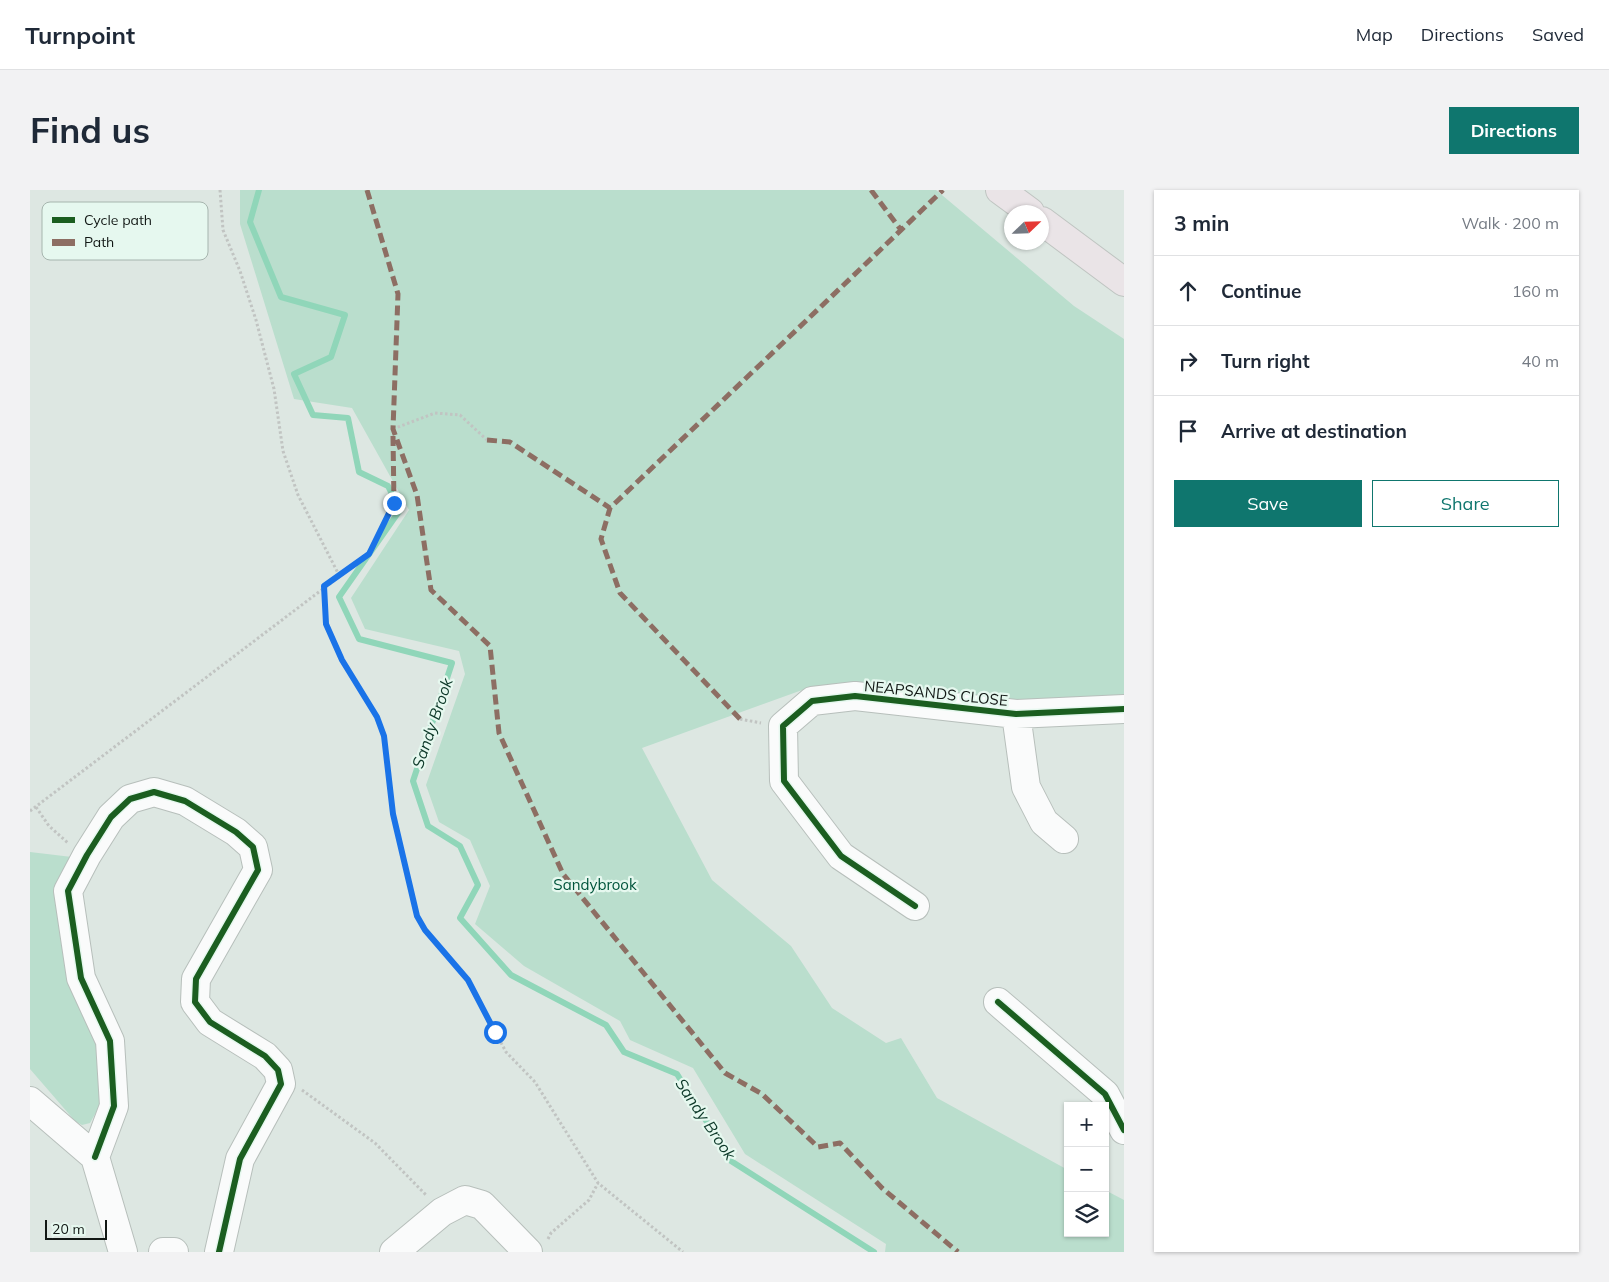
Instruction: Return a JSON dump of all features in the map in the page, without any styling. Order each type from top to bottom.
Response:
[{"type":"main road","points":[[1000,190],[1020,205]]},
{"type":"main road","points":[[1049,226],[1124,282]]},
{"type":"street","name":"NEAPSANDS CLOSE","points":[[915,906],[840,856],[784,781],[782,726],[812,702],[855,696],[1016,714],[1124,709]]},
{"type":"street","name":"NEAPSANDS CLOSE","points":[[1016,714],[1026,787],[1044,822],[1064,839]]},
{"type":"street","points":[[94,1158],[114,1106],[110,1041],[81,978],[68,892],[87,855],[111,817],[130,799],[154,792],[185,801],[236,832],[253,847],[258,870],[196,979],[195,1002],[210,1022],[265,1056],[278,1070],[281,1084],[240,1159],[219,1252]]},
{"type":"street","points":[[998,1002],[1105,1094],[1124,1130]]},
{"type":"street","points":[[30,1101],[94,1158],[123,1252]]},
{"type":"street","points":[[394,1252],[442,1212],[465,1200],[482,1205],[537,1249]]},
{"type":"street","points":[[163,1252],[174,1252]]},
{"type":"path","points":[[220,190],[223,230],[240,271],[256,320],[274,389],[283,451],[298,496],[339,574]]},
{"type":"path","points":[[393,429],[435,413],[460,415],[487,440]]},
{"type":"path","points":[[30,811],[339,574],[369,554],[394,503]]},
{"type":"path","points":[[324,586],[326,624],[342,660],[377,717],[384,736],[393,814],[417,916],[425,930],[468,980],[506,1052],[535,1082],[598,1182],[683,1252]]},
{"type":"path","points":[[36,806],[49,826],[59,836],[87,855]]},
{"type":"path","points":[[281,1084],[295,1086],[374,1143],[442,1212]]},
{"type":"path","points":[[537,1249],[551,1233],[589,1200],[598,1182]]},
{"type":"green space","name":"Sandybrook","points":[[240,190],[936,190],[1004,247],[1004,250],[1007,250],[1074,306],[1124,339],[1124,697],[1019,702],[857,684],[805,689],[642,748],[712,880],[791,946],[832,1008],[886,1043],[901,1038],[937,1098],[1064,1168],[1064,1237],[1109,1237],[1109,1192],[1124,1200],[1124,1252],[885,1252],[886,1244],[745,1154],[693,1068],[630,1040],[620,1021],[524,966],[475,924],[490,886],[470,840],[439,822],[426,785],[465,674],[459,651],[365,629],[351,598],[409,510],[352,408],[294,399],[240,224]]},
{"type":"green space","points":[[30,852],[72,857],[101,1034],[103,1100],[90,1123],[82,1125],[75,1121],[30,1069]]},
{"type":"waterway","name":"Sandy Brook","points":[[259,190],[250,222],[281,297],[345,315],[331,357],[294,374],[313,415],[348,418],[359,472],[388,486],[400,510],[339,597],[359,639],[452,663],[413,781],[428,826],[460,846],[478,885],[460,918],[511,975],[606,1025],[624,1052],[677,1074],[731,1161],[874,1252]]},
{"type":"marked path","points":[[367,190],[398,294],[393,429],[417,495],[431,590],[490,646],[499,733],[563,874],[725,1073],[762,1094],[818,1147],[840,1143],[882,1188],[958,1252]]},
{"type":"marked path","points":[[871,190],[901,230]]},
{"type":"marked path","points":[[740,719],[620,593],[601,539],[610,508],[943,190]]},
{"type":"marked path","points":[[393,436],[394,503]]},
{"type":"marked path","points":[[487,440],[510,442],[610,508]]},
{"type":"cycle path","points":[[915,906],[841,856],[784,781],[783,726],[812,701],[855,696],[1016,714],[1124,709]]},
{"type":"cycle path","points":[[95,1157],[114,1106],[110,1041],[81,978],[68,891],[87,855],[111,817],[130,799],[154,792],[185,801],[236,832],[253,847],[258,870],[196,979],[195,1002],[210,1022],[265,1056],[278,1070],[281,1084],[240,1159],[219,1252]]},
{"type":"cycle path","points":[[998,1002],[1105,1094],[1124,1130]]},
{"type":"route","points":[[394,503],[369,554],[324,586],[326,624],[342,660],[377,717],[384,736],[393,814],[417,916],[425,930],[468,980],[495,1032]]}]
